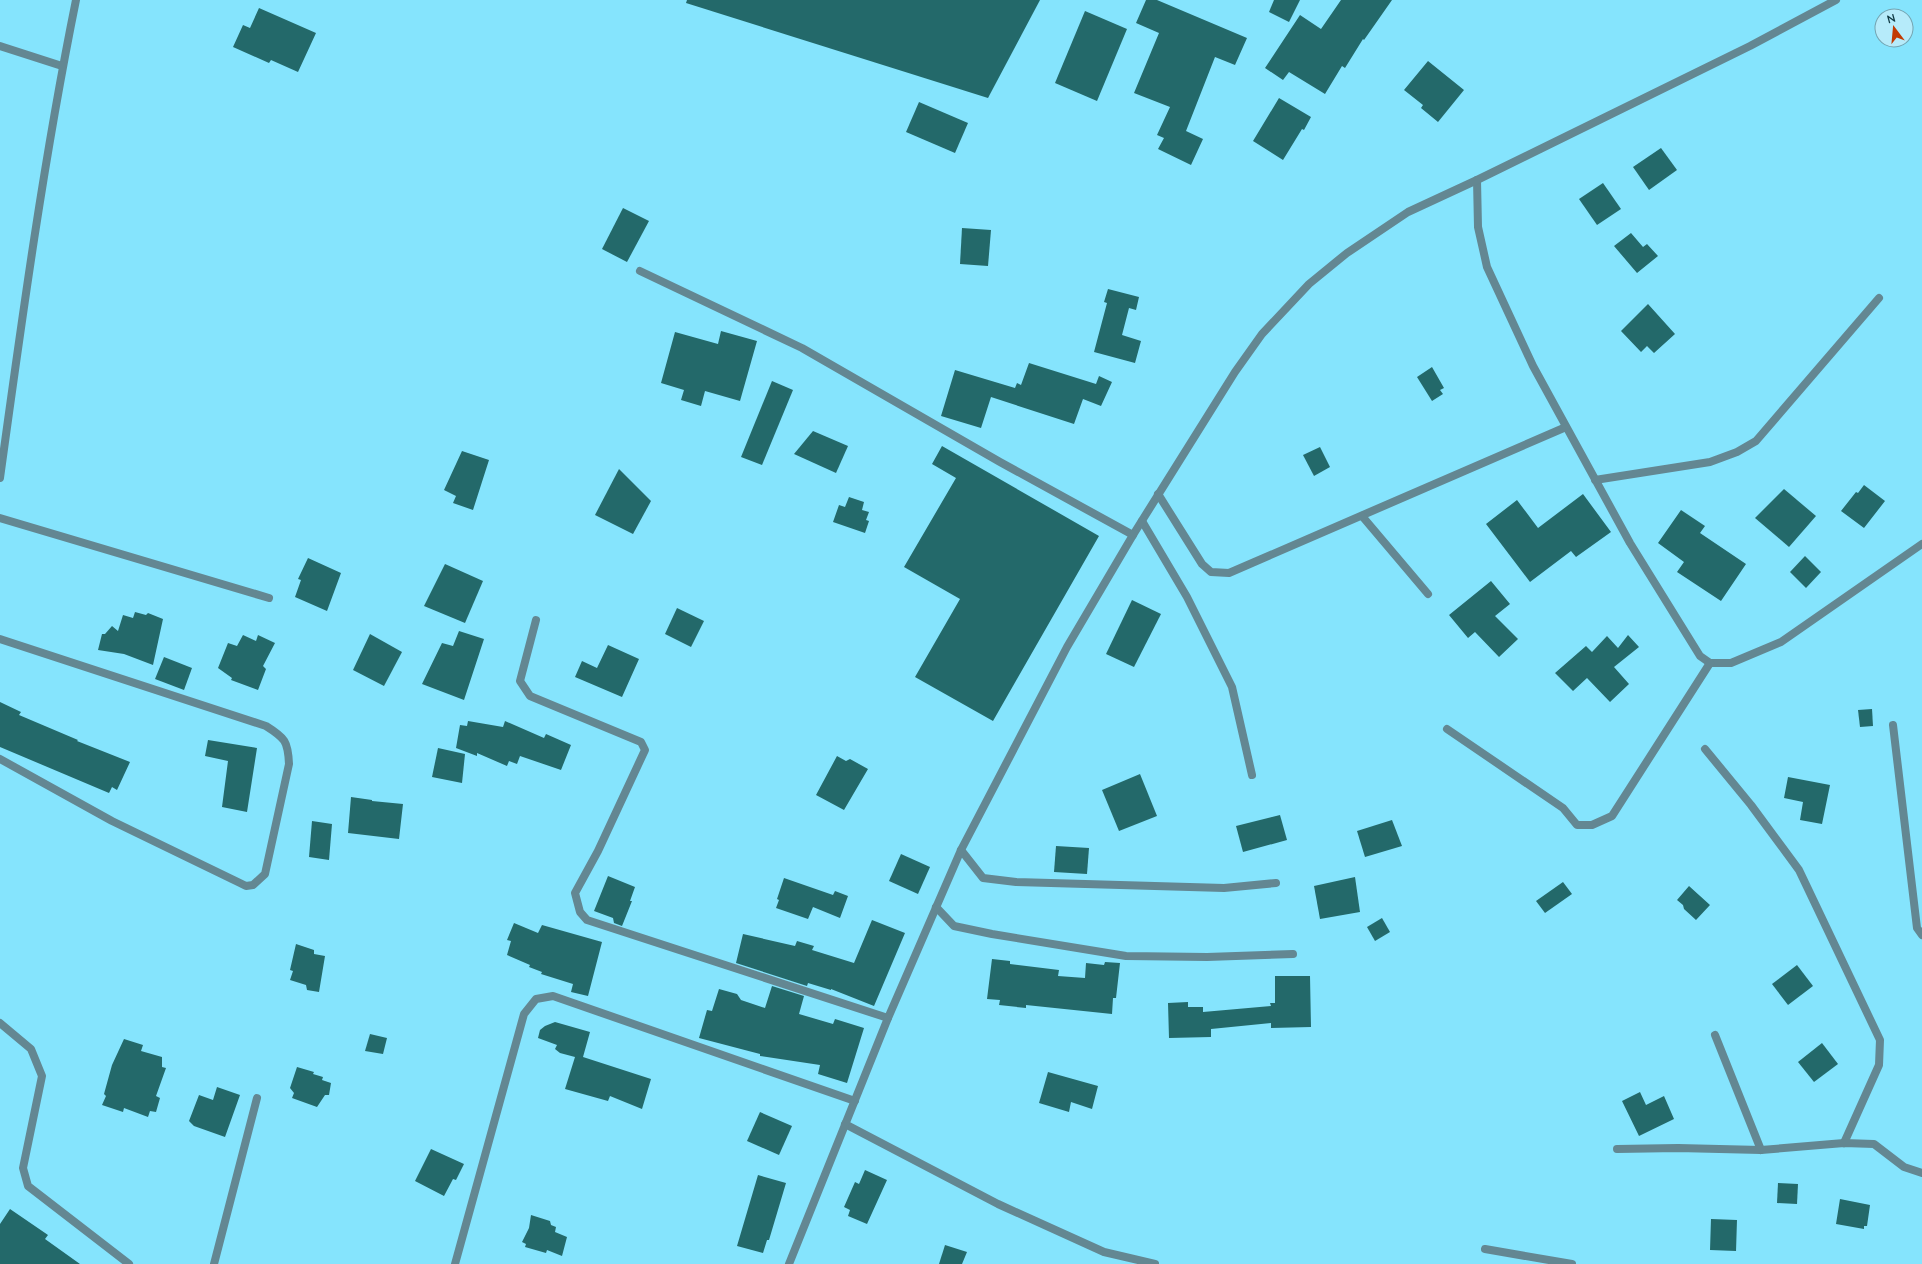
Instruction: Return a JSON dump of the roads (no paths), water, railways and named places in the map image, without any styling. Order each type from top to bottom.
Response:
[{"type":"street","points":[[0,478],[19,339],[62,66],[76,0]]},
{"type":"street","points":[[789,1264],[888,1018],[961,850],[1067,647],[1133,535],[1235,372],[1278,316],[1309,284],[1347,253],[1408,212],[1750,46],[1836,0]]},
{"type":"street","points":[[0,46],[62,66]]},
{"type":"street","points":[[1476,180],[1478,227],[1487,267],[1533,366],[1630,544],[1700,656],[1710,663],[1731,663],[1781,642],[1922,544]]},
{"type":"street","points":[[640,271],[802,348],[1000,462],[1133,535]]},
{"type":"street","points":[[1595,480],[1710,462],[1737,452],[1756,441],[1879,298]]},
{"type":"street","points":[[1158,494],[1202,564],[1211,572],[1229,573],[1566,428]]},
{"type":"street","points":[[1362,516],[1428,594]]},
{"type":"street","points":[[0,518],[269,598]]},
{"type":"street","points":[[1142,521],[1187,597],[1232,687],[1252,775]]},
{"type":"street","points":[[536,620],[520,681],[530,696],[641,742],[645,750],[598,851],[575,893],[580,912],[587,920],[888,1018]]},
{"type":"street","points":[[0,639],[266,726],[281,736],[288,746],[289,764],[265,874],[253,886],[246,886],[112,821],[0,759]]},
{"type":"street","points":[[1446,729],[1563,808],[1576,825],[1592,825],[1612,816],[1710,663]]},
{"type":"street","points":[[1893,725],[1917,928],[1922,935]]},
{"type":"street","points":[[1705,749],[1751,805],[1799,870],[1880,1040],[1879,1064],[1844,1142]]},
{"type":"street","points":[[961,850],[983,878],[1016,882],[1224,888],[1276,883]]},
{"type":"street","points":[[936,907],[954,926],[992,934],[1126,956],[1207,957],[1293,954]]},
{"type":"street","points":[[455,1264],[524,1014],[536,999],[553,996],[855,1101]]},
{"type":"street","points":[[0,1023],[31,1049],[42,1076],[22,1168],[28,1186],[129,1264]]},
{"type":"street","points":[[1715,1035],[1761,1150]]},
{"type":"street","points":[[214,1264],[257,1098]]},
{"type":"street","points":[[846,1124],[998,1204],[1104,1252],[1155,1264]]},
{"type":"street","points":[[1617,1149],[1678,1148],[1761,1150],[1844,1142],[1874,1144],[1904,1167],[1922,1174]]},
{"type":"street","points":[[1485,1249],[1572,1264]]}]
